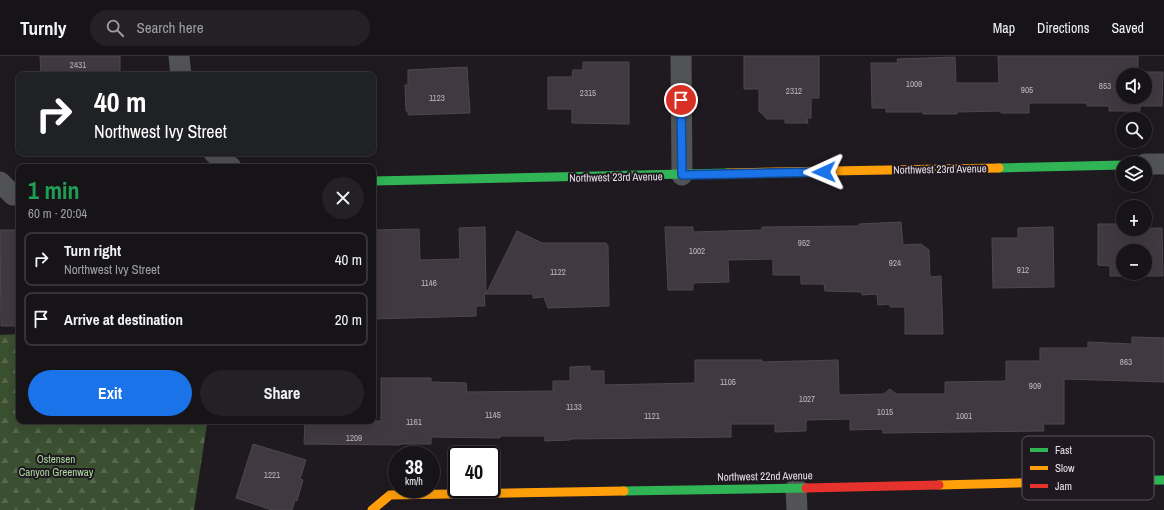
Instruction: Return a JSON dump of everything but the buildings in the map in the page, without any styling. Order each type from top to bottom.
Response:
[{"type":"street","points":[[179,56],[181,72]]},
{"type":"street","points":[[681,56],[682,175]]},
{"type":"street","points":[[218,156],[227,164]]},
{"type":"street","points":[[1152,164],[1164,164]]},
{"type":"street","name":"Northwest 23rd Avenue","points":[[376,182],[1116,165]]},
{"type":"street","points":[[0,182],[13,195],[16,195]]},
{"type":"street","name":"Northwest 22nd Avenue","points":[[1154,480],[1164,480]]},
{"type":"street","name":"Northwest 22nd Avenue","points":[[372,510],[390,495],[1022,483]]},
{"type":"street","points":[[796,488],[797,510]]},
{"type":"green space","name":"Ostensen Canyon Greenway","points":[[16,334],[16,424],[207,424],[194,510],[0,510],[0,335]]},
{"type":"traffic: fast","points":[[999,168],[1116,165]]},
{"type":"traffic: fast","points":[[376,181],[728,173]]},
{"type":"traffic: fast","points":[[1154,480],[1164,480]]},
{"type":"traffic: fast","points":[[624,491],[806,488]]},
{"type":"traffic: slow","points":[[728,173],[999,168]]},
{"type":"traffic: slow","points":[[939,485],[1022,483]]},
{"type":"traffic: slow","points":[[372,510],[390,495],[624,491]]},
{"type":"traffic: jam","points":[[806,488],[939,485]]},
{"type":"route","points":[[681,100],[682,175],[824,172]]}]
